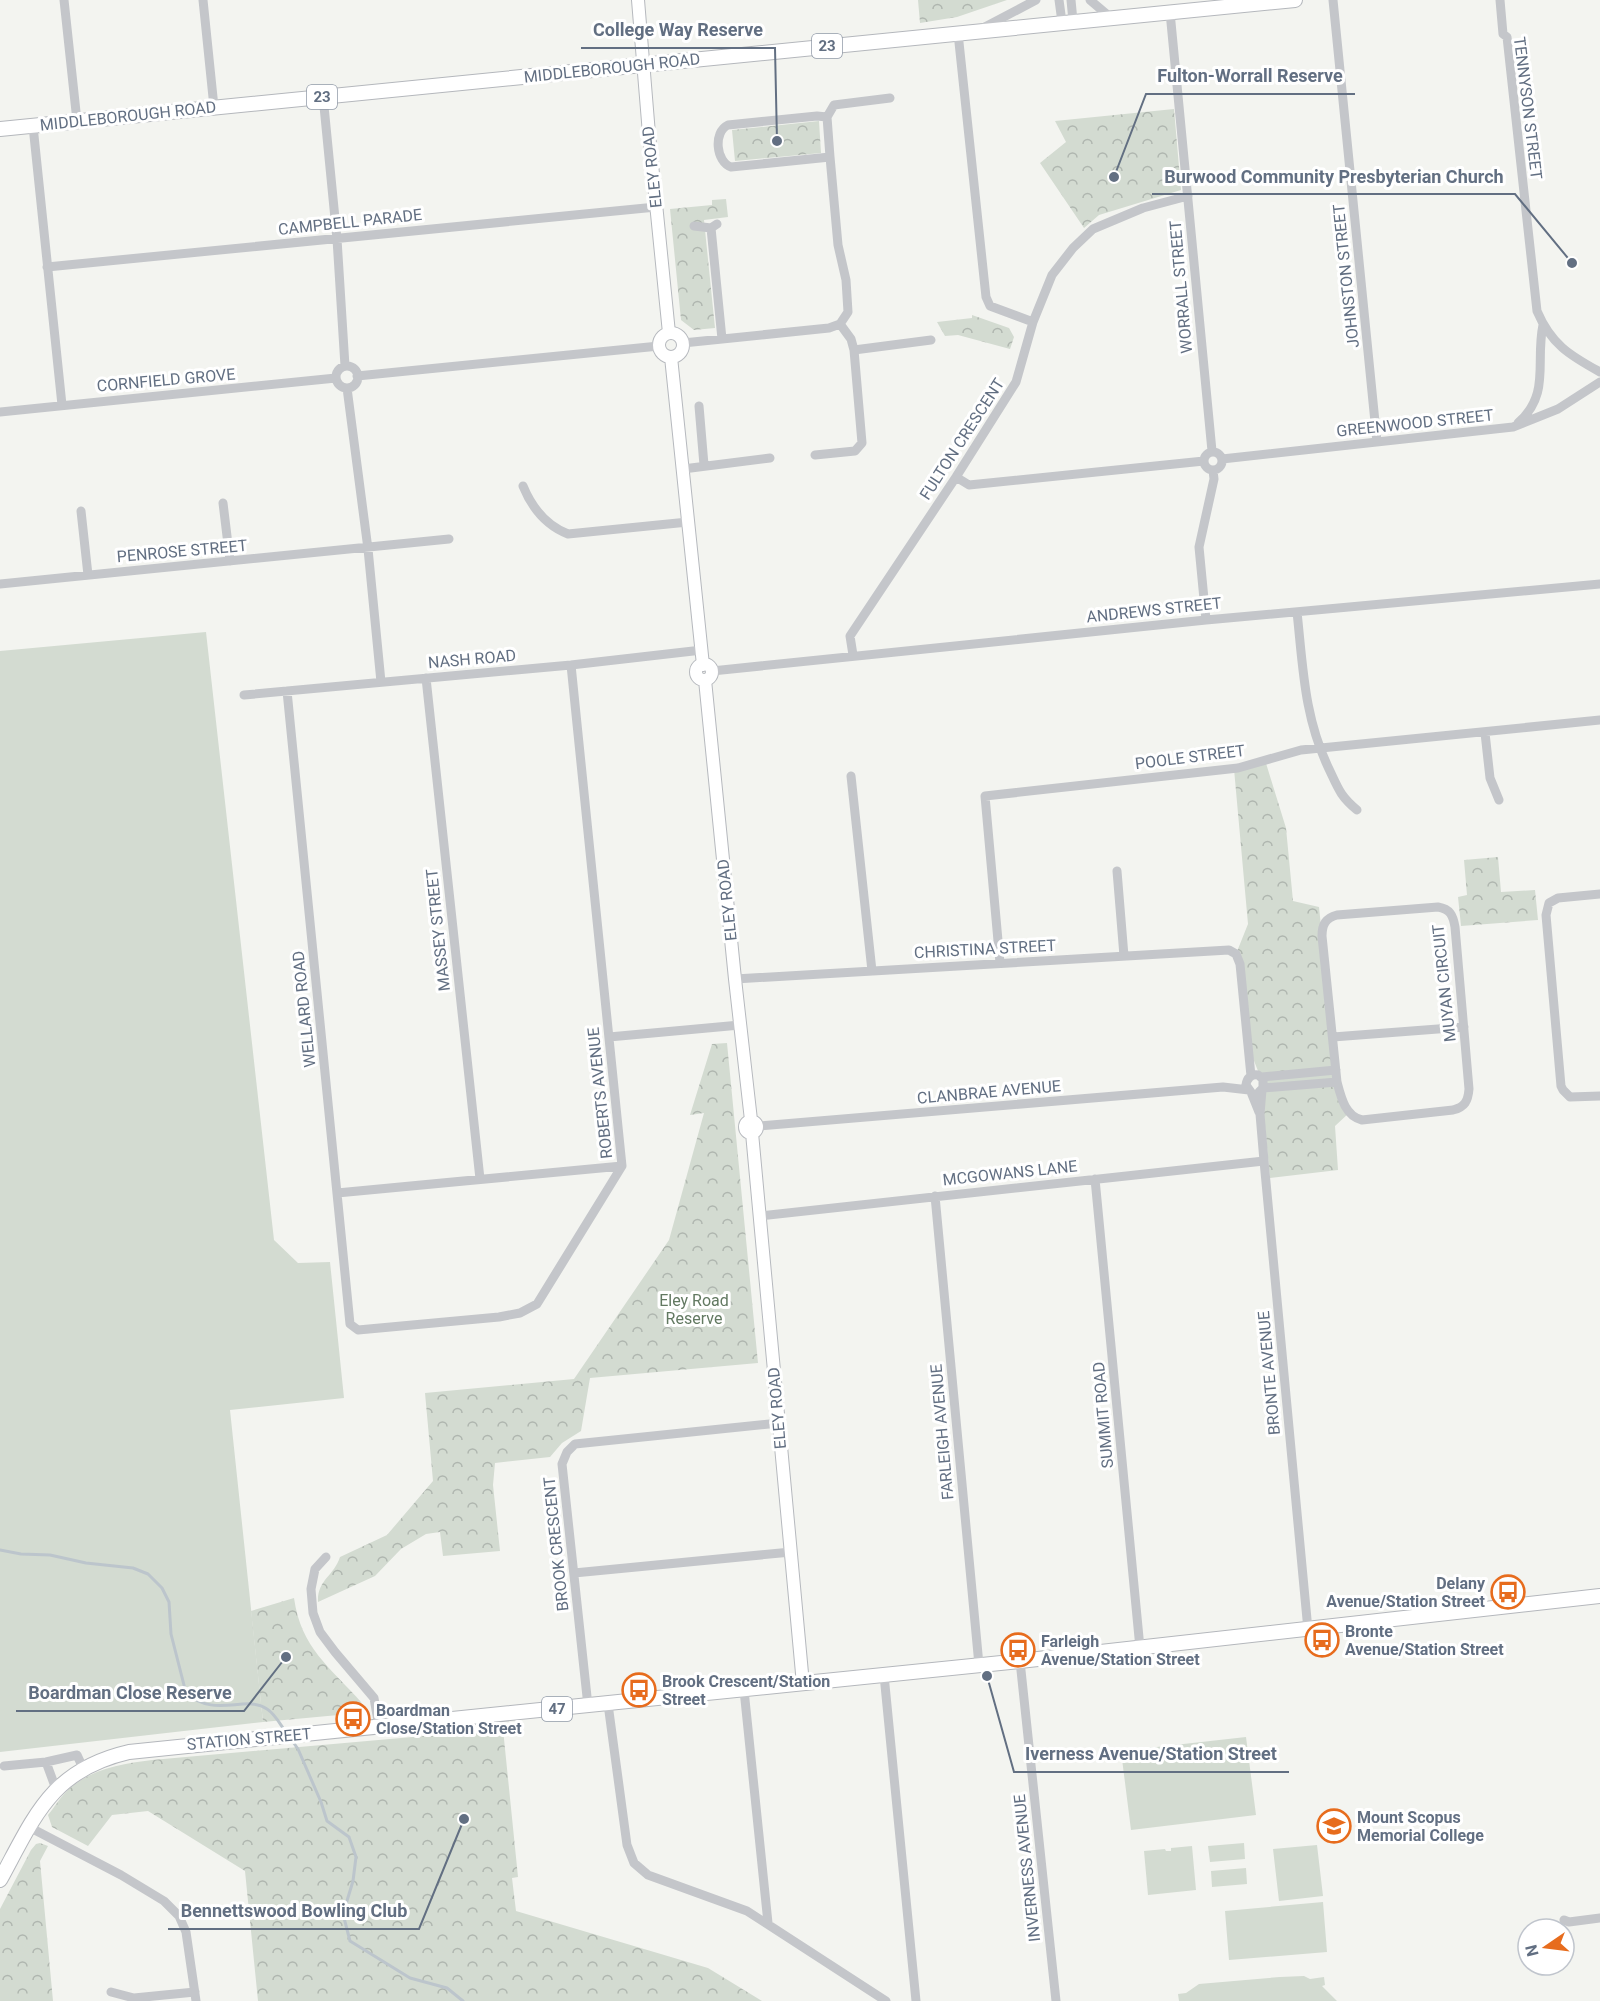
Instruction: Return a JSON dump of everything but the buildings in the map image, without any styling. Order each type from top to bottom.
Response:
[{"type":"main road","name":"ELEY ROAD","points":[[638,0],[669,333]]},
{"type":"main road","name":"MIDDLEBOROUGH ROAD","points":[[0,129],[1295,0]]},
{"type":"main road","points":[[669,333],[677,334],[682,343],[681,351],[671,357],[664,355],[659,346],[660,339],[669,333]]},
{"type":"main road","name":"ELEY ROAD","points":[[671,357],[702,650],[707,672],[735,979],[754,1127],[759,1216],[803,1684]]},
{"type":"main road","name":"STATION STREET","points":[[0,1880],[40,1806],[56,1789],[96,1761],[129,1752],[1020,1661],[1600,1596]]},
{"type":"street","points":[[64,0],[76,121]]},
{"type":"street","points":[[203,0],[214,107]]},
{"type":"street","points":[[979,31],[1036,0]]},
{"type":"street","points":[[1059,0],[1068,22]]},
{"type":"street","points":[[1068,22],[1071,0]]},
{"type":"street","points":[[1090,0],[1110,17]]},
{"type":"street","name":"JOHNSTON STREET","points":[[1333,0],[1377,442]]},
{"type":"street","name":"TENNYSON STREET","points":[[1500,0],[1503,34],[1507,37],[1537,310],[1553,341],[1570,355],[1600,372]]},
{"type":"street","name":"WORRALL STREET","points":[[1170,12],[1212,451]]},
{"type":"street","points":[[958,33],[986,297],[990,306],[1033,322]]},
{"type":"street","points":[[323,96],[337,238],[345,366]]},
{"type":"street","points":[[682,343],[830,328],[840,324],[849,312],[846,280],[838,244],[827,117],[834,105],[890,98]]},
{"type":"street","points":[[827,117],[817,116],[728,125],[718,134],[721,161],[731,167],[830,157]]},
{"type":"street","points":[[33,126],[62,405]]},
{"type":"street","name":"FULTON CRESCENT","points":[[853,655],[850,636],[1016,382],[1033,322],[1052,275],[1073,248],[1093,229],[1143,208],[1188,196]]},
{"type":"street","name":"CAMPBELL PARADE","points":[[48,267],[656,207]]},
{"type":"street","points":[[694,226],[714,226],[722,339]]},
{"type":"street","points":[[815,455],[855,451],[862,442],[854,350],[851,339],[840,324]]},
{"type":"street","name":"TENNYSON STREET","points":[[1513,427],[1530,412],[1537,395],[1541,377],[1540,341],[1543,325]]},
{"type":"street","points":[[854,350],[931,340]]},
{"type":"street","points":[[357,376],[659,346]]},
{"type":"street","points":[[345,366],[354,369],[357,376],[355,384],[347,388],[338,383],[336,378],[338,370],[345,366]]},
{"type":"street","name":"CORNFIELD GROVE","points":[[0,412],[336,378]]},
{"type":"street","name":"GREENWOOD STREET","points":[[1222,459],[1513,427],[1558,409],[1600,382]]},
{"type":"street","points":[[347,388],[368,549],[381,682]]},
{"type":"street","points":[[699,406],[704,465]]},
{"type":"street","points":[[1212,451],[1219,454],[1222,459],[1219,468],[1213,470],[1207,468],[1203,461],[1206,454],[1212,451]]},
{"type":"street","points":[[682,469],[770,458]]},
{"type":"street","points":[[956,477],[969,485],[1203,461]]},
{"type":"street","points":[[1206,620],[1200,547],[1214,479],[1213,470]]},
{"type":"street","points":[[522,486],[529,501],[552,528],[568,534],[688,522]]},
{"type":"street","points":[[223,503],[230,561]]},
{"type":"street","points":[[81,511],[88,575]]},
{"type":"street","name":"PENROSE STREET","points":[[0,584],[368,549],[449,539]]},
{"type":"street","name":"ANDREWS STREET","points":[[707,672],[1206,620],[1600,584]]},
{"type":"street","points":[[1297,612],[1307,702],[1319,748],[1343,798],[1357,810]]},
{"type":"street","name":"NASH ROAD","points":[[244,695],[571,665],[702,650]]},
{"type":"street","name":"ROBERTS AVENUE","points":[[350,1324],[358,1330],[499,1317],[520,1313],[537,1304],[622,1166],[571,665]]},
{"type":"street","name":"MASSEY STREET","points":[[426,678],[480,1179]]},
{"type":"street","name":"WELLARD ROAD","points":[[287,691],[350,1324]]},
{"type":"street","name":"POOLE STREET","points":[[1000,963],[985,796],[1238,768],[1301,750],[1600,720]]},
{"type":"street","points":[[1485,733],[1490,778],[1499,801]]},
{"type":"street","points":[[851,776],[872,971]]},
{"type":"street","points":[[1117,871],[1124,956]]},
{"type":"street","points":[[1600,894],[1558,898],[1549,903],[1546,915],[1561,1086],[1570,1098],[1600,1096]]},
{"type":"street","name":"MUYAN CIRCUIT","points":[[1438,907],[1449,911],[1454,920],[1469,1089],[1464,1105],[1459,1108],[1362,1120],[1355,1118],[1349,1113],[1341,1099],[1333,1037],[1322,936],[1323,924],[1326,920],[1337,915],[1438,907]]},
{"type":"street","name":"CHRISTINA STREET","points":[[735,979],[1229,950],[1236,954],[1240,964],[1247,1043],[1255,1077]]},
{"type":"street","points":[[609,1037],[740,1025]]},
{"type":"street","points":[[1333,1037],[1464,1027]]},
{"type":"street","points":[[1336,1070],[1255,1077],[1246,1085],[1250,1091],[1257,1093],[1263,1089],[1337,1082]]},
{"type":"street","points":[[1255,1077],[1264,1082],[1263,1089]]},
{"type":"street","name":"CLANBRAE AVENUE","points":[[754,1127],[1223,1087],[1255,1077]]},
{"type":"street","name":"CLANBRAE AVENUE","points":[[1223,1087],[1250,1091]]},
{"type":"street","name":"BRONTE AVENUE","points":[[1263,1089],[1260,1114],[1308,1630]]},
{"type":"street","name":"BRONTE AVENUE","points":[[1250,1091],[1260,1114]]},
{"type":"street","name":"MCGOWANS LANE","points":[[759,1216],[1264,1161]]},
{"type":"street","points":[[337,1193],[622,1166]]},
{"type":"street","name":"SUMMIT ROAD","points":[[1095,1179],[1140,1648]]},
{"type":"street","name":"FARLEIGH AVENUE","points":[[935,1196],[979,1665]]},
{"type":"street","name":"BROOK CRESCENT","points":[[588,1706],[562,1464],[567,1452],[575,1444],[779,1423]]},
{"type":"street","points":[[574,1573],[791,1552]]},
{"type":"street","points":[[326,1557],[315,1569],[311,1589],[313,1613],[320,1632],[374,1698],[379,1727]]},
{"type":"street","name":"INVERNESS AVENUE","points":[[1020,1661],[1056,2001]]},
{"type":"street","points":[[884,1675],[916,2001]]},
{"type":"street","points":[[744,1690],[768,1923]]},
{"type":"street","points":[[608,1704],[627,1845],[634,1863],[648,1875],[747,1911],[886,2001]]},
{"type":"street","points":[[4,1766],[46,1762],[76,1755],[83,1768]]},
{"type":"street","points":[[46,1762],[56,1789]]},
{"type":"street","points":[[28,1827],[121,1875],[164,1901],[179,1916],[186,1932],[196,1996],[134,1998],[111,1992]]},
{"type":"street","points":[[1576,1921],[1600,1917]]},
{"type":"green space","points":[[918,0],[1007,0],[957,17],[920,23]]},
{"type":"green space","points":[[1174,109],[1181,190],[1099,215],[1084,228],[1040,163],[1066,142],[1055,121]]},
{"type":"green space","points":[[819,121],[821,153],[735,161],[732,130]]},
{"type":"green space","points":[[726,199],[728,217],[704,220],[715,328],[694,330],[681,320],[670,209],[712,205],[712,200]]},
{"type":"green space","points":[[972,315],[1009,328],[1014,337],[1010,349],[958,335],[945,336],[937,322],[972,318]]},
{"type":"green space","points":[[206,632],[274,1240],[298,1263],[330,1262],[344,1398],[230,1410],[263,1722],[0,1752],[0,651]]},
{"type":"green space","points":[[1265,760],[1286,828],[1293,901],[1319,907],[1336,1070],[1349,1113],[1335,1126],[1338,1170],[1270,1178],[1260,1076],[1247,1043],[1236,954],[1248,924],[1234,769]]},
{"type":"green space","points":[[1498,857],[1501,892],[1535,890],[1538,920],[1461,926],[1458,897],[1467,895],[1464,860]]},
{"type":"green space","name":"Eley Road Reserve","points":[[727,1043],[758,1363],[590,1378],[581,1431],[562,1443],[550,1457],[495,1463],[493,1485],[500,1551],[443,1556],[440,1532],[426,1534],[401,1549],[375,1576],[318,1602],[320,1588],[340,1557],[387,1535],[433,1481],[425,1393],[574,1379],[669,1240],[704,1113],[690,1115],[712,1044]]},
{"type":"green space","points":[[294,1598],[303,1630],[310,1644],[318,1656],[361,1702],[364,1708],[360,1713],[263,1722],[251,1611]]},
{"type":"green space","points":[[503,1729],[518,1877],[512,1878],[516,1911],[708,1968],[762,2001],[258,2001],[245,1871],[148,1811],[112,1815],[88,1846],[52,1827],[48,1815],[65,1793],[84,1778],[129,1763]]},
{"type":"green space","points":[[1246,1737],[1256,1815],[1131,1830],[1121,1751]]},
{"type":"green space","points":[[40,1843],[48,1846],[40,1861],[53,2001],[0,2001],[0,1909],[31,1850]]},
{"type":"green space","points":[[1244,1843],[1245,1859],[1210,1862],[1208,1846]]},
{"type":"green space","points":[[1317,1845],[1323,1896],[1279,1901],[1273,1849]]},
{"type":"green space","points":[[1192,1846],[1196,1890],[1148,1895],[1144,1851],[1165,1849],[1171,1851],[1171,1848]]},
{"type":"green space","points":[[1246,1868],[1247,1884],[1212,1887],[1211,1871]]},
{"type":"green space","points":[[1323,1902],[1327,1952],[1229,1960],[1225,1911]]},
{"type":"green space","points":[[1304,1976],[1310,1979],[1324,1977],[1325,1985],[1322,1986],[1337,2001],[1179,2001],[1178,1994],[1186,1993],[1199,1984]]},
{"type":"waterway","points":[[0,1550],[133,1568],[148,1574],[162,1588],[169,1602],[171,1634],[186,1693],[197,1701],[219,1706],[259,1705],[267,1709],[285,1731]]},
{"type":"waterway","points":[[291,1739],[298,1749],[327,1821],[349,1837],[356,1857],[353,1881],[343,1914],[350,1941],[410,1978],[447,1988],[463,2001]]},
{"type":"place","name":"College Way Reserve","points":[[777,141]]},
{"type":"place","name":"Fulton-Worrall Reserve","points":[[1114,177]]},
{"type":"place","name":"Burwood Community Presbyterian Church","points":[[1572,263]]},
{"type":"place","name":"Delany Avenue/Station Street","points":[[1508,1592]]},
{"type":"place","name":"Bronte Avenue/Station Street","points":[[1322,1640]]},
{"type":"place","name":"Farleigh Avenue/Station Street","points":[[1018,1650]]},
{"type":"place","name":"Boardman Close Reserve","points":[[286,1657]]},
{"type":"place","name":"Iverness Avenue/Station Street","points":[[987,1676]]},
{"type":"place","name":"Brook Crescent/Station Street","points":[[639,1690]]},
{"type":"place","name":"Boardman Close/Station Street","points":[[353,1719]]},
{"type":"place","name":"Bennettswood Bowling Club","points":[[464,1819]]},
{"type":"place","name":"Mount Scopus Memorial College","points":[[1334,1826]]}]
